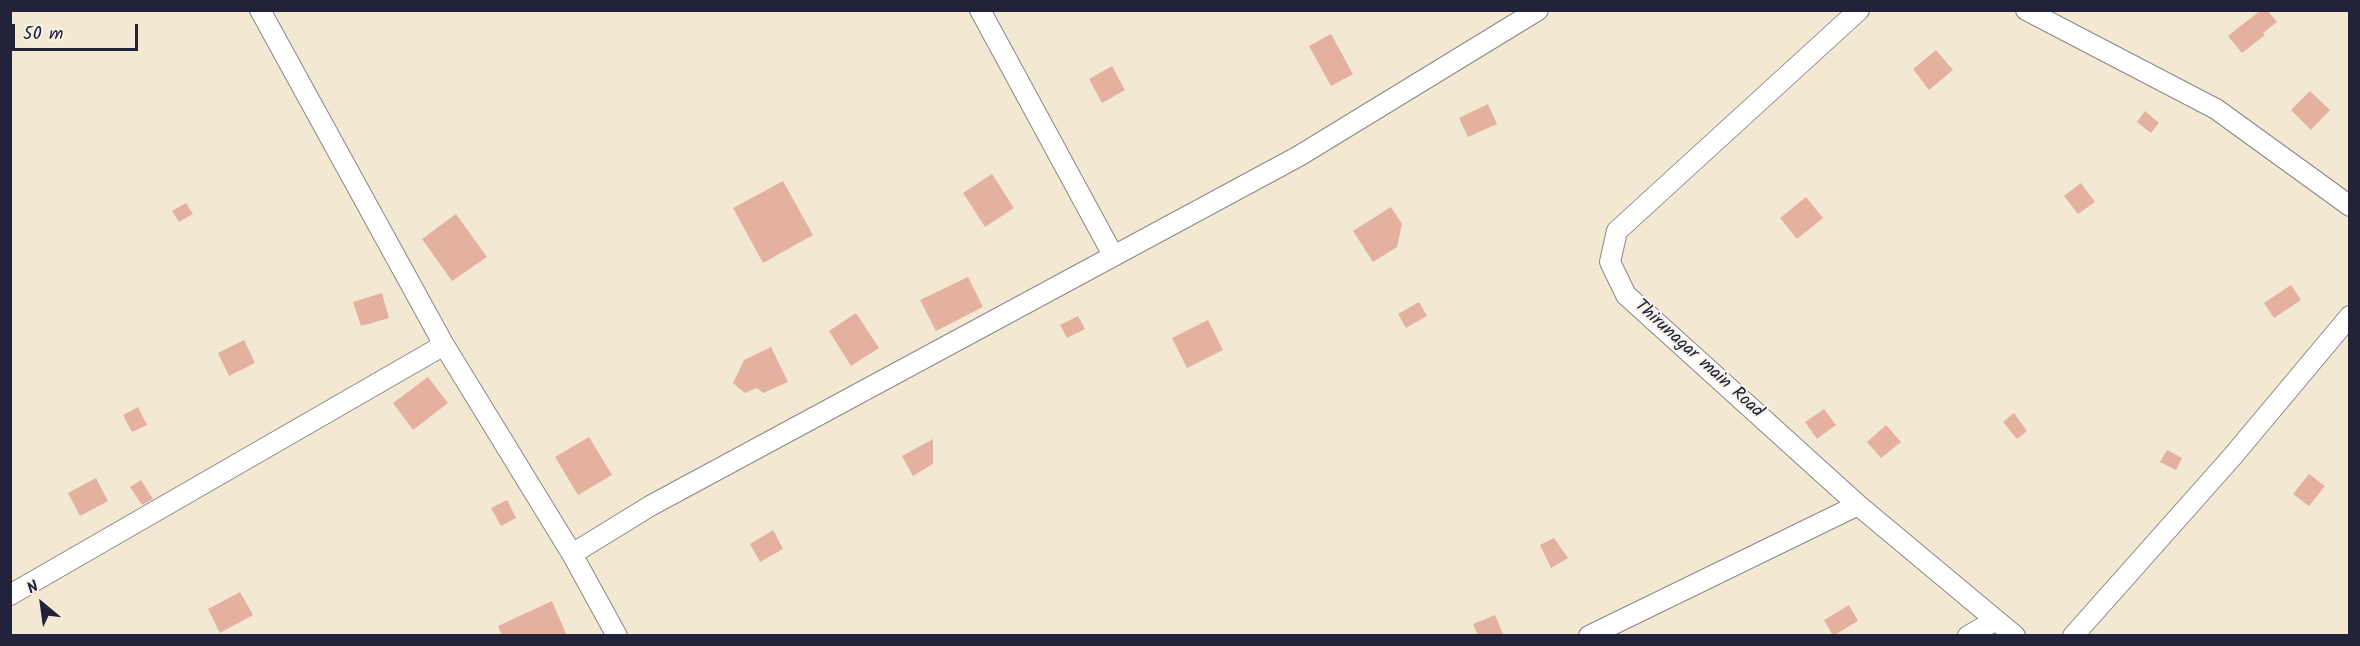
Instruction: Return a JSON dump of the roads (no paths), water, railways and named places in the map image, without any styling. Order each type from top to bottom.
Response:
[{"type":"street","points":[[980,10],[1113,255]]},
{"type":"street","points":[[572,554],[650,506],[1299,156],[1538,10]]},
{"type":"street","name":"Thirunagar main Road","points":[[1859,10],[1617,231],[1610,262],[1626,295],[1858,505],[2015,636]]},
{"type":"street","points":[[2026,10],[2216,109],[2349,206]]},
{"type":"street","points":[[268,13],[444,345],[572,554],[617,636]]},
{"type":"street","points":[[2073,636],[2232,457],[2349,316]]},
{"type":"street","points":[[10,595],[444,345]]},
{"type":"street","points":[[1588,636],[1858,505]]},
{"type":"street","points":[[1968,636],[1996,620]]}]
